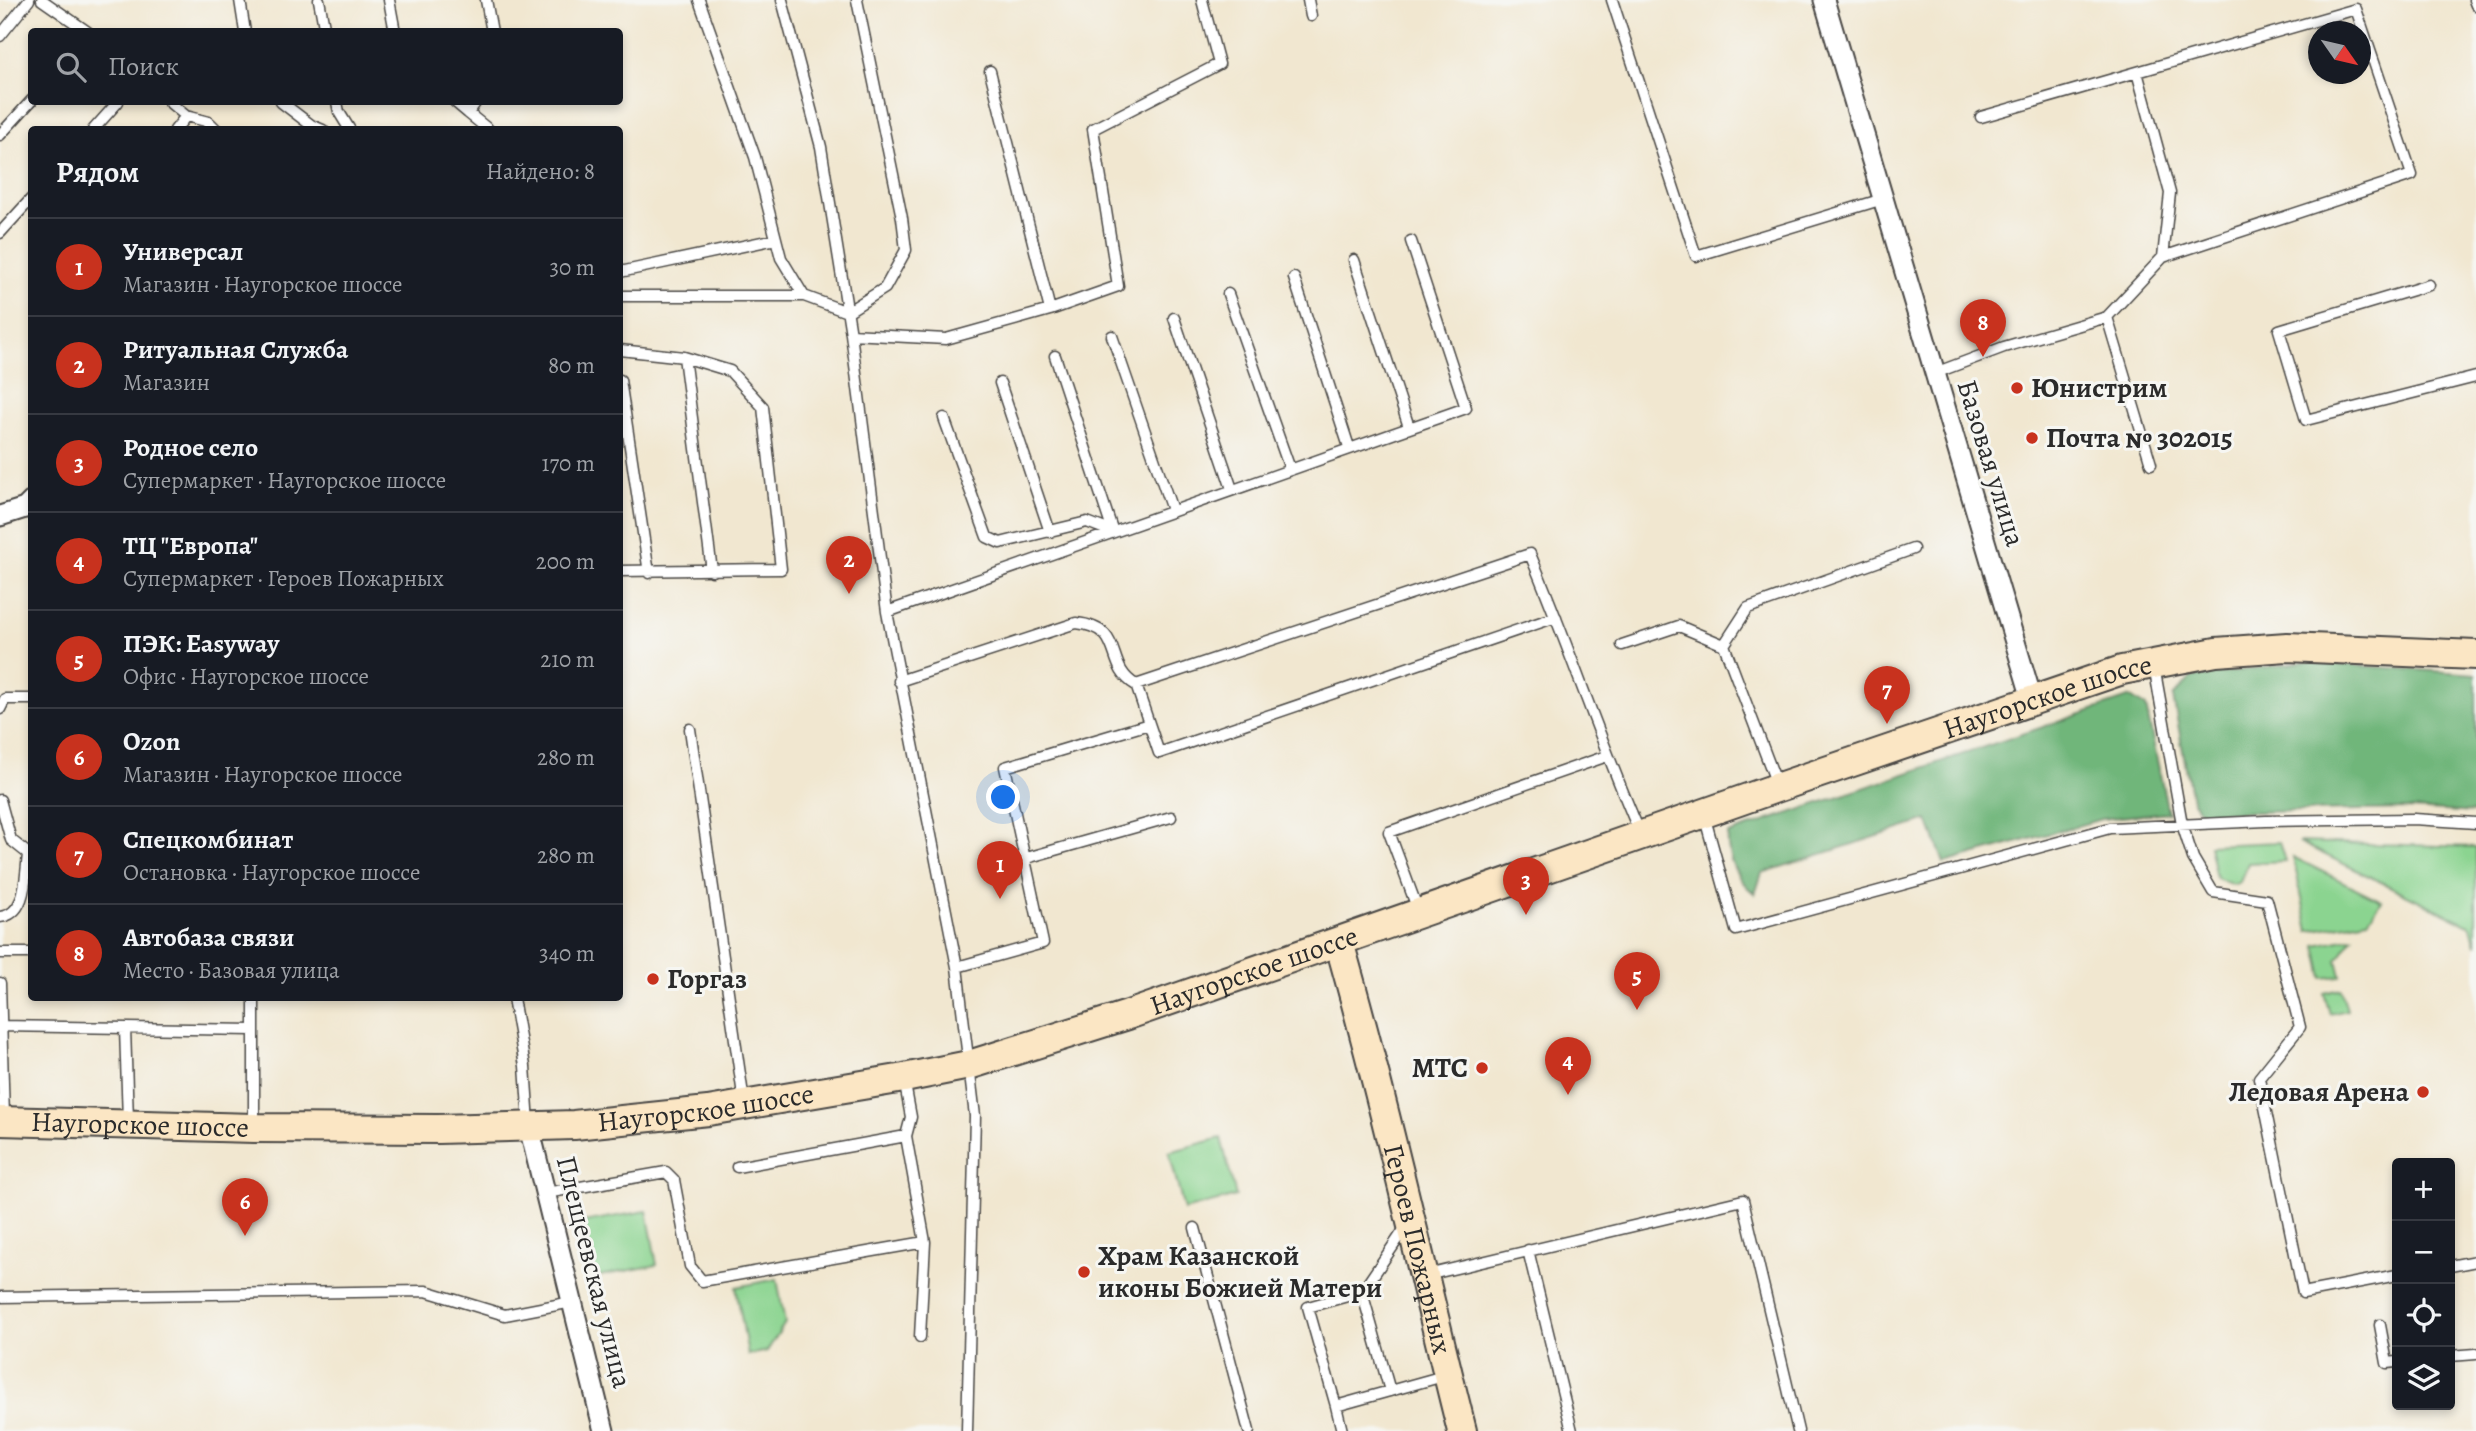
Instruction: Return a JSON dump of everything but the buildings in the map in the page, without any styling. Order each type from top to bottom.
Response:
[{"type":"main road","name":"Наугорское шоссе","points":[[2,1121],[254,1128],[529,1127],[650,1119],[904,1079],[969,1065],[1128,1015],[2032,699],[2153,662],[2216,652],[2287,647],[2476,654]]},
{"type":"main road","name":"Героев Пожарных","points":[[1339,942],[1374,1067],[1462,1431]]},
{"type":"street","name":"Базовая улица","points":[[1824,0],[2032,699]]},
{"type":"street","points":[[0,516],[28,505]]},
{"type":"street","name":"Плещеевская улица","points":[[529,1127],[604,1431]]},
{"type":"lane","points":[[0,36],[29,0]]},
{"type":"lane","points":[[42,0],[82,28]]},
{"type":"lane","points":[[240,0],[244,28]]},
{"type":"lane","points":[[320,0],[324,28]]},
{"type":"lane","points":[[388,0],[394,28]]},
{"type":"lane","points":[[486,0],[491,28]]},
{"type":"lane","points":[[699,0],[755,157],[780,258],[804,296]]},
{"type":"lane","points":[[782,0],[821,147],[851,334],[887,612],[957,967],[975,1116],[967,1431]]},
{"type":"lane","points":[[847,312],[885,288],[906,250],[902,218],[857,0]]},
{"type":"lane","points":[[851,334],[946,339],[1050,310],[1118,286],[1093,129],[1219,64],[1202,0]]},
{"type":"lane","points":[[1308,0],[1311,16]]},
{"type":"lane","points":[[1612,0],[1696,256],[1883,198]]},
{"type":"lane","points":[[2474,0],[2476,5]]},
{"type":"lane","points":[[1934,373],[2004,347],[2107,317],[2163,257],[2412,175],[2356,9],[1981,117]]},
{"type":"lane","points":[[990,71],[1050,310]]},
{"type":"lane","points":[[2137,72],[2170,193],[2163,257]]},
{"type":"lane","points":[[0,135],[28,104]]},
{"type":"lane","points":[[97,126],[115,105]]},
{"type":"lane","points":[[173,105],[186,116],[209,122],[213,126]]},
{"type":"lane","points":[[285,105],[313,126]]},
{"type":"lane","points":[[338,105],[348,126]]},
{"type":"lane","points":[[459,105],[484,126]]},
{"type":"lane","points":[[468,113],[474,105]]},
{"type":"lane","points":[[178,126],[186,116]]},
{"type":"lane","points":[[0,233],[28,202]]},
{"type":"lane","points":[[623,271],[776,239]]},
{"type":"lane","points":[[887,612],[1466,408],[1411,241]]},
{"type":"lane","points":[[1353,260],[1409,427]]},
{"type":"lane","points":[[1294,278],[1349,447]]},
{"type":"lane","points":[[2429,285],[2280,330],[2306,420],[2476,377]]},
{"type":"lane","points":[[1228,294],[1290,469]]},
{"type":"lane","points":[[623,296],[804,296],[847,312]]},
{"type":"lane","points":[[2107,317],[2151,464]]},
{"type":"lane","points":[[1174,318],[1232,489]]},
{"type":"lane","points":[[1112,335],[1172,510]]},
{"type":"lane","points":[[623,350],[684,357],[730,371],[763,407],[781,569],[649,573],[623,571]]},
{"type":"lane","points":[[1055,356],[1113,532]]},
{"type":"lane","points":[[684,357],[712,571]]},
{"type":"lane","points":[[1000,383],[1050,532]]},
{"type":"lane","points":[[623,400],[649,573]]},
{"type":"lane","points":[[944,418],[987,537],[1000,543],[1087,522],[1113,532]]},
{"type":"lane","points":[[1724,645],[1748,608],[1913,549]]},
{"type":"lane","points":[[1136,685],[1530,554],[1607,756],[1642,836]]},
{"type":"lane","points":[[899,681],[1076,623],[1096,625],[1108,637],[1125,678],[1136,685],[1159,753],[1556,617]]},
{"type":"lane","points":[[1622,645],[1679,626],[1724,645],[1779,787]]},
{"type":"lane","points":[[2153,662],[2182,824],[2193,858],[2213,892],[2267,901],[2300,1027],[2259,1078],[2303,1293],[2392,1277]]},
{"type":"lane","points":[[0,709],[5,699],[28,699]]},
{"type":"lane","points":[[957,967],[1042,943],[1005,767],[1149,724]]},
{"type":"lane","points":[[690,729],[744,1106]]},
{"type":"lane","points":[[1419,914],[1389,832],[1607,756]]},
{"type":"lane","points":[[0,800],[10,840],[28,854]]},
{"type":"lane","points":[[1703,814],[1736,930],[2110,828],[2401,819],[2476,823]]},
{"type":"lane","points":[[1023,859],[1171,817]]},
{"type":"lane","points":[[0,917],[9,916],[17,909],[28,866]]},
{"type":"lane","points":[[0,953],[28,953]]},
{"type":"lane","points":[[0,983],[2,1121]]},
{"type":"lane","points":[[254,1001],[254,1128]]},
{"type":"lane","points":[[514,1001],[525,1066],[529,1127]]},
{"type":"lane","points":[[1,1026],[253,1030]]},
{"type":"lane","points":[[125,1028],[128,1125]]},
{"type":"lane","points":[[904,1079],[911,1117],[906,1136],[925,1242],[920,1336]]},
{"type":"lane","points":[[737,1167],[906,1136]]},
{"type":"lane","points":[[546,1193],[666,1172],[674,1180],[690,1266],[702,1281],[925,1242]]},
{"type":"lane","points":[[1423,1276],[1743,1200],[1798,1431]]},
{"type":"lane","points":[[1342,1431],[1308,1307],[1362,1292],[1410,1221]]},
{"type":"lane","points":[[1195,1228],[1249,1431]]},
{"type":"lane","points":[[1528,1250],[1572,1431]]},
{"type":"lane","points":[[2455,1265],[2476,1261]]},
{"type":"lane","points":[[0,1297],[426,1290],[505,1315],[572,1301]]},
{"type":"lane","points":[[1362,1292],[1390,1391]]},
{"type":"lane","points":[[2380,1325],[2387,1363],[2392,1362]]},
{"type":"lane","points":[[2455,1356],[2476,1354]]},
{"type":"lane","points":[[1336,1406],[1448,1375]]},
{"type":"green space","points":[[2304,662],[2476,674],[2476,813],[2410,809],[2201,813],[2192,800],[2173,697],[2192,677]]},
{"type":"green space","points":[[2131,697],[2146,707],[2168,812],[2102,819],[1944,863],[1928,820],[1762,873],[1755,894],[1734,868],[1729,852],[1728,834]]},
{"type":"green space","points":[[2279,842],[2285,861],[2248,863],[2240,882],[2233,885],[2216,878],[2209,845]]},
{"type":"green space","points":[[2299,842],[2476,847],[2476,945],[2471,926]]},
{"type":"green space","points":[[2293,857],[2382,901],[2368,920],[2309,931]]},
{"type":"green space","points":[[2353,937],[2337,960],[2341,976],[2323,978],[2316,945]]},
{"type":"green space","points":[[2341,989],[2347,1010],[2330,1014],[2324,993]]},
{"type":"green space","points":[[1221,1138],[1236,1196],[1184,1210],[1169,1152]]},
{"type":"green space","points":[[647,1211],[657,1265],[594,1277],[583,1222]]},
{"type":"green space","points":[[777,1279],[785,1323],[767,1351],[748,1355],[736,1287]]},
{"type":"place","name":"Автобаза связи","points":[[1983,357]]},
{"type":"place","name":"Юнистрим","points":[[2017,388]]},
{"type":"place","name":"Почта № 302015","points":[[2032,438]]},
{"type":"place","name":"Ритуальная Служба","points":[[849,594]]},
{"type":"place","name":"Спецкомбинат","points":[[1887,724]]},
{"type":"place","name":"Универсал","points":[[1000,899]]},
{"type":"place","name":"Родное село","points":[[1526,915]]},
{"type":"place","name":"Горгаз","points":[[653,979]]},
{"type":"place","name":"ПЭК: Easyway","points":[[1637,1010]]},
{"type":"place","name":"МТС","points":[[1482,1068]]},
{"type":"place","name":"Ледовая Арена","points":[[2423,1092]]},
{"type":"place","name":"ТЦ \"Европа\"","points":[[1568,1095]]},
{"type":"place","name":"Ozon","points":[[245,1236]]},
{"type":"place","name":"Храм Казанской иконы Божией Матери","points":[[1084,1272]]}]
